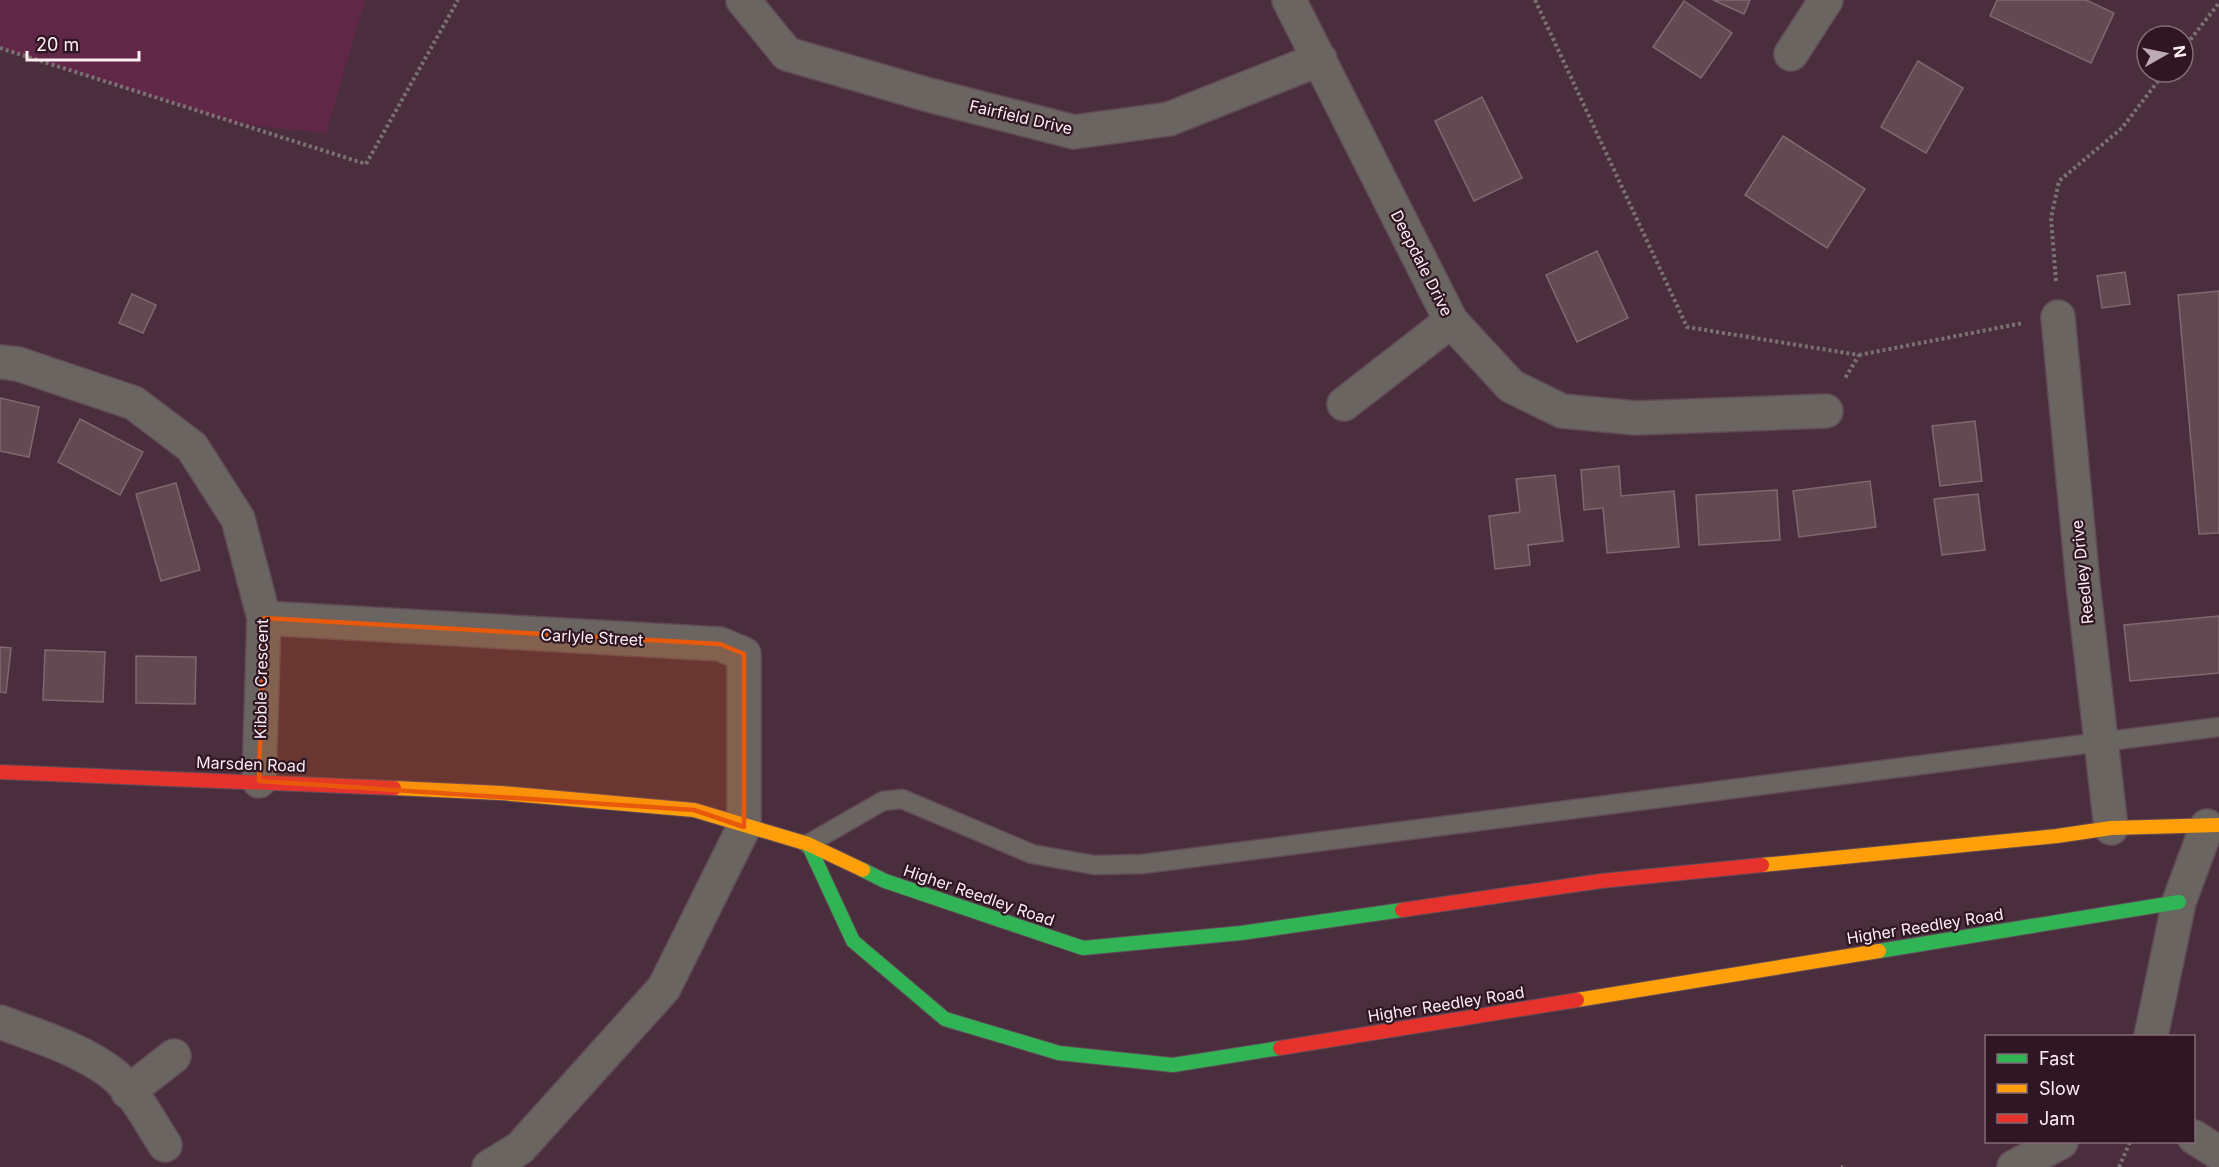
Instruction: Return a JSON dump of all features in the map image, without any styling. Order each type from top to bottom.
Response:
[{"type":"street","name":"Fairfield Drive","points":[[743,0],[788,54],[929,95],[1074,132],[1169,119],[1320,59]]},
{"type":"street","name":"Deepdale Drive","points":[[1289,0],[1451,321],[1511,386],[1562,411],[1636,418],[1826,411]]},
{"type":"street","points":[[1791,54],[1827,0]]},
{"type":"street","name":"Reedley Drive","points":[[2058,316],[2082,572],[2111,828]]},
{"type":"street","points":[[1344,404],[1451,321]]},
{"type":"street","name":"Kibble Crescent","points":[[0,362],[18,364],[134,403],[192,447],[238,519],[264,618],[259,780]]},
{"type":"street","name":"Carlyle Street","points":[[264,618],[720,644],[744,654],[744,827]]},
{"type":"street","name":"Marsden Road","points":[[0,772],[259,780],[501,793]]},
{"type":"street","name":"Higher Reedley Road","points":[[501,793],[694,810],[744,827],[808,844],[885,881],[1083,948],[1241,933],[1601,881],[2057,836],[2111,828],[2213,826]]},
{"type":"street","points":[[2151,1035],[2179,902],[2213,826]]},
{"type":"street","points":[[489,1167],[520,1148],[664,988],[744,827]]},
{"type":"street","name":"Higher Reedley Road","points":[[808,844],[853,941],[945,1019],[1059,1053],[1173,1065],[2179,902]]},
{"type":"street","points":[[0,1022],[84,1057],[114,1075],[165,1145]]},
{"type":"street","points":[[128,1092],[174,1056]]},
{"type":"street","points":[[2195,1138],[2219,1153]]},
{"type":"street","points":[[2014,1167],[2059,1143]]},
{"type":"lane","points":[[808,844],[883,801],[902,799],[1032,854],[1094,865],[1143,864],[2102,740],[2219,727]]},
{"type":"path","points":[[0,48],[366,164],[458,0]]},
{"type":"path","points":[[1535,0],[1687,327],[1858,354],[2058,316],[2051,218],[2059,181],[2122,128],[2156,84]]},
{"type":"path","points":[[2195,34],[2219,3]]},
{"type":"path","points":[[1826,411],[1858,354]]},
{"type":"path","points":[[2119,1167],[2130,1143]]},
{"type":"highlighted area","points":[[264,618],[720,644],[744,654],[744,827],[694,810],[259,781]]},
{"type":"shaded area","points":[[0,0],[365,0],[326,133],[237,124],[0,48]]},
{"type":"building","points":[[1713,0],[1750,0],[1744,14]]},
{"type":"building","points":[[1997,0],[2086,0],[2114,13],[2091,63],[1990,16]]},
{"type":"building","points":[[1684,1],[1732,33],[1701,78],[1653,47]]},
{"type":"building","points":[[1918,61],[1963,88],[1926,153],[1881,127]]},
{"type":"building","points":[[1482,97],[1522,178],[1474,201],[1435,121]]},
{"type":"building","points":[[1783,136],[1865,189],[1827,248],[1745,195]]},
{"type":"building","points":[[1597,251],[1628,318],[1577,342],[1546,275]]},
{"type":"building","points":[[2125,272],[2130,304],[2102,308],[2097,276]]},
{"type":"building","points":[[2219,291],[2219,533],[2199,534],[2178,295]]},
{"type":"building","points":[[132,294],[156,305],[143,333],[119,323]]},
{"type":"building","points":[[0,398],[39,407],[29,457],[0,451]]},
{"type":"building","points":[[80,419],[143,452],[120,495],[58,462]]},
{"type":"building","points":[[1975,421],[1982,481],[1940,486],[1932,426]]},
{"type":"building","points":[[1619,466],[1621,496],[1674,491],[1679,547],[1607,553],[1603,508],[1584,510],[1581,470]]},
{"type":"building","points":[[1555,475],[1563,541],[1528,545],[1530,565],[1495,569],[1489,516],[1520,512],[1516,479]]},
{"type":"building","points":[[1870,481],[1876,527],[1799,537],[1793,491]]},
{"type":"building","points":[[176,483],[200,570],[161,581],[136,494]]},
{"type":"building","points":[[1777,490],[1780,540],[1699,545],[1696,495]]},
{"type":"building","points":[[1978,494],[1985,550],[1942,555],[1934,499]]},
{"type":"building","points":[[2219,616],[2219,673],[2130,681],[2124,625]]},
{"type":"building","points":[[0,647],[11,648],[6,693],[0,692]]},
{"type":"building","points":[[45,650],[105,652],[103,702],[43,700]]},
{"type":"building","points":[[136,656],[196,657],[195,704],[136,703]]},
{"type":"traffic: fast","points":[[808,844],[853,941],[945,1019],[1059,1053],[1173,1065],[1280,1048]]},
{"type":"traffic: fast","points":[[863,870],[885,881],[1083,948],[1241,933],[1402,910]]},
{"type":"traffic: fast","points":[[1879,951],[2179,902]]},
{"type":"traffic: slow","points":[[394,788],[501,793],[694,810],[808,844],[863,870]]},
{"type":"traffic: slow","points":[[1762,865],[2057,836],[2111,828],[2219,825]]},
{"type":"traffic: slow","points":[[1577,1000],[1879,951]]},
{"type":"traffic: jam","points":[[0,772],[394,788]]},
{"type":"traffic: jam","points":[[1402,910],[1601,881],[1762,865]]},
{"type":"traffic: jam","points":[[1280,1048],[1577,1000]]}]
